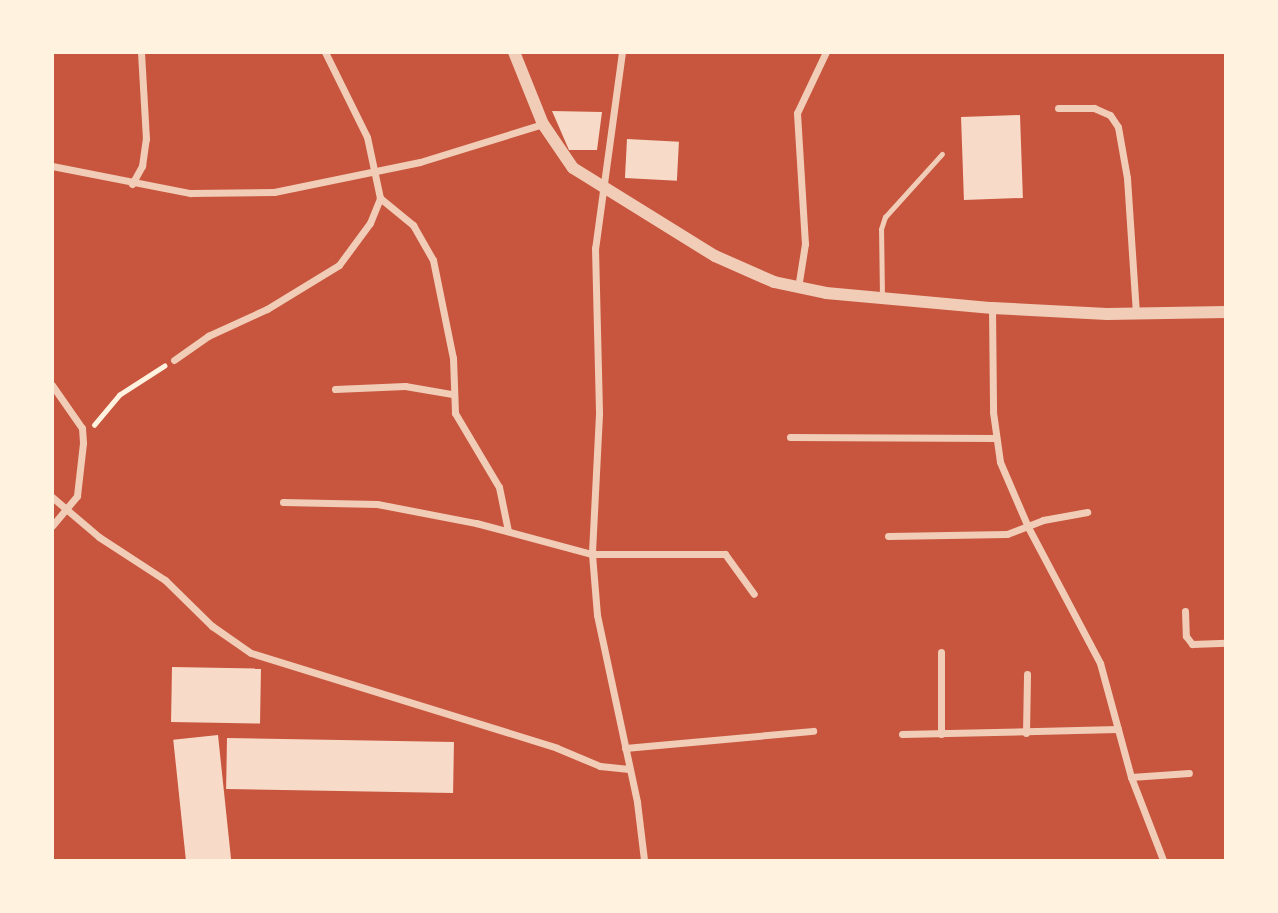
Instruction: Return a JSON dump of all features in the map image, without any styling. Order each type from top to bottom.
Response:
[{"type":"street","points":[[132,184],[142,166],[146,139],[141,52]]},
{"type":"street","points":[[174,360],[208,336],[267,309],[339,265],[359,244],[380,198],[376,173],[367,137],[325,52]]},
{"type":"street","points":[[514,52],[543,124],[563,158],[601,189],[739,270],[798,288],[992,309],[1136,314],[1226,312]]},
{"type":"street","points":[[622,52],[601,189],[595,248],[599,414],[592,554],[597,615],[625,748],[644,860]]},
{"type":"street","points":[[798,288],[805,244],[797,113],[826,52]]},
{"type":"street","points":[[1058,108],[1094,108],[1110,115],[1118,127],[1127,178],[1136,314]]},
{"type":"street","points":[[52,166],[90,171],[132,184],[190,193],[236,194],[376,173],[543,124]]},
{"type":"street","points":[[380,198],[413,225],[433,260],[453,358],[452,394],[461,425],[499,487],[508,531]]},
{"type":"street","points":[[992,309],[996,438],[1007,481],[1028,527],[1100,663],[1131,777],[1163,860]]},
{"type":"street","points":[[52,385],[82,428],[83,443],[82,479],[68,512],[52,526]]},
{"type":"street","points":[[335,389],[405,386],[452,394]]},
{"type":"street","points":[[790,437],[996,438]]},
{"type":"street","points":[[52,497],[68,512],[165,580],[212,626],[251,653],[557,748],[600,766],[629,769]]},
{"type":"street","points":[[283,502],[377,504],[508,531],[592,554],[724,554],[754,594]]},
{"type":"street","points":[[888,537],[992,536],[1087,512]]},
{"type":"street","points":[[1185,611],[1186,636],[1192,645],[1226,643]]},
{"type":"street","points":[[940,734],[941,652]]},
{"type":"street","points":[[1026,733],[1027,674]]},
{"type":"street","points":[[902,734],[1118,729]]},
{"type":"street","points":[[625,748],[813,731]]},
{"type":"street","points":[[1131,777],[1189,773]]},
{"type":"lane","points":[[882,299],[881,229],[885,216],[942,154]]},
{"type":"path","points":[[83,443],[103,410],[120,395],[174,360]]},
{"type":"building","points":[[552,111],[602,112],[597,150],[569,150]]},
{"type":"building","points":[[1020,115],[1023,198],[964,200],[961,117]]},
{"type":"building","points":[[627,139],[679,142],[677,181],[625,178]]},
{"type":"building","points":[[172,667],[261,669],[260,724],[171,722]]},
{"type":"building","points":[[218,735],[231,860],[186,860],[173,740]]},
{"type":"building","points":[[227,738],[454,742],[453,793],[226,789]]}]
